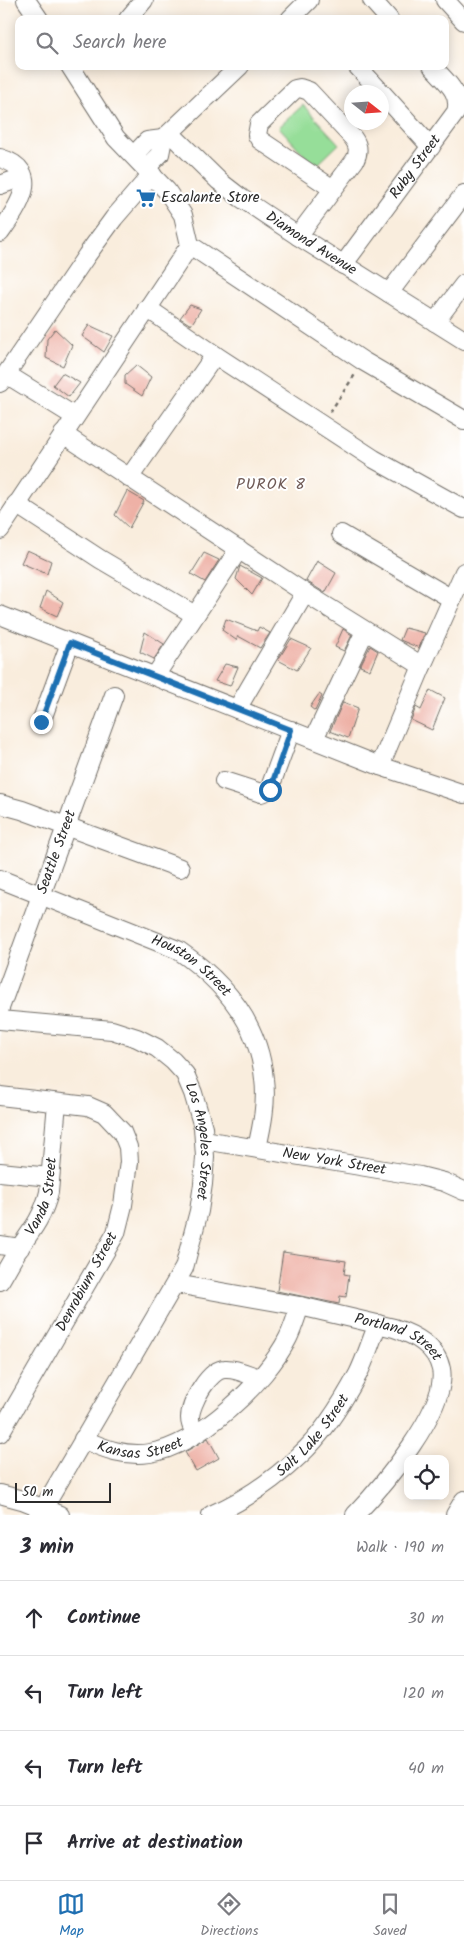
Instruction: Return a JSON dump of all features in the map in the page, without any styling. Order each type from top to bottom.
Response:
[{"type":"street","points":[[26,0],[36,15]]},
{"type":"street","points":[[131,15],[144,0]]},
{"type":"street","points":[[372,0],[385,15]]},
{"type":"street","points":[[445,0],[464,21]]},
{"type":"street","points":[[297,15],[309,8]]},
{"type":"street","points":[[73,70],[116,138],[167,191],[183,215],[190,245],[363,361],[464,420]]},
{"type":"street","points":[[74,416],[3,378],[114,218],[144,166],[160,154],[167,136],[236,70]]},
{"type":"street","points":[[361,70],[374,85]]},
{"type":"street","name":"Ruby Street","points":[[343,265],[452,118],[458,105],[455,92],[436,70]]},
{"type":"street","points":[[298,236],[355,160],[358,147],[353,138],[309,91],[295,88],[259,124],[257,136],[260,140],[333,189]]},
{"type":"street","points":[[389,102],[431,147]]},
{"type":"street","name":"Diamond Avenue","points":[[167,136],[219,181],[298,236],[464,340]]},
{"type":"street","points":[[0,158],[12,162],[19,167],[23,177],[24,192],[21,202],[0,233]]},
{"type":"street","points":[[0,185],[23,177]]},
{"type":"street","points":[[389,294],[464,194]]},
{"type":"street","points":[[0,530],[74,416],[190,245]]},
{"type":"street","points":[[435,322],[464,284]]},
{"type":"street","points":[[147,308],[214,355],[374,459],[464,509]]},
{"type":"street","points":[[129,478],[214,355]]},
{"type":"street","points":[[63,434],[305,593],[422,666]]},
{"type":"street","points":[[16,504],[100,559],[195,616]]},
{"type":"street","points":[[340,534],[452,599]]},
{"type":"street","points":[[155,676],[239,549]]},
{"type":"street","points":[[380,766],[464,572]]},
{"type":"street","points":[[237,709],[305,593]]},
{"type":"street","points":[[0,615],[380,766],[464,794]]},
{"type":"street","points":[[314,740],[365,630]]},
{"type":"street","points":[[41,722],[70,643]]},
{"type":"street","name":"Seattle Street","points":[[0,1008],[114,695]]},
{"type":"street","points":[[224,781],[261,793],[270,790],[291,730]]},
{"type":"street","points":[[0,804],[22,810],[180,868]]},
{"type":"street","name":"Houston Street","points":[[0,878],[178,950],[202,967],[243,1014],[256,1042],[264,1080],[263,1119],[257,1148]]},
{"type":"street","name":"Los Angeles Street","points":[[0,1020],[112,1030],[137,1038],[157,1048],[185,1074],[203,1127],[205,1157],[199,1211],[184,1268],[83,1439],[47,1513]]},
{"type":"street","name":"Denrobium Street","points":[[0,1096],[88,1106],[104,1113],[122,1132],[128,1147],[129,1162],[123,1205],[116,1233],[3,1424]]},
{"type":"street","name":"Vanda Street","points":[[0,1281],[46,1206],[56,1103]]},
{"type":"street","name":"New York Street","points":[[204,1140],[420,1176],[444,1182],[464,1191]]},
{"type":"street","points":[[0,1172],[50,1177]]},
{"type":"street","points":[[0,1245],[20,1248]]},
{"type":"street","name":"Portland Street","points":[[176,1284],[300,1306],[378,1324],[408,1333],[429,1347],[436,1357],[441,1370],[440,1387],[434,1406],[407,1452],[376,1493],[355,1515]]},
{"type":"street","name":"Kansas Street","points":[[83,1439],[105,1450],[133,1454],[151,1453],[175,1444],[214,1422],[234,1406],[259,1378],[287,1339],[300,1306]]},
{"type":"street","name":"Salt Lake Street","points":[[211,1515],[228,1507],[264,1484],[301,1454],[334,1415],[358,1372],[378,1324]]},
{"type":"street","name":"Kansas Street","points":[[195,1433],[190,1423],[190,1416],[203,1386],[212,1375],[218,1370],[225,1368],[259,1378]]},
{"type":"street","points":[[0,1494],[22,1500],[47,1513]]},
{"type":"street","points":[[455,1515],[464,1500]]},
{"type":"path","points":[[321,424],[363,361]]},
{"type":"green space","points":[[303,105],[339,144],[315,167],[279,127]]},
{"type":"building","points":[[190,305],[201,309],[191,325],[180,318]]},
{"type":"building","points":[[89,325],[113,336],[104,352],[82,336]]},
{"type":"building","points":[[55,329],[72,345],[63,366],[46,358],[47,339]]},
{"type":"building","points":[[136,365],[151,377],[142,396],[125,384],[125,375]]},
{"type":"building","points":[[62,373],[80,383],[69,397],[53,385]]},
{"type":"building","points":[[127,491],[144,501],[129,528],[115,515]]},
{"type":"building","points":[[27,550],[51,561],[47,574],[21,563]]},
{"type":"building","points":[[204,553],[219,560],[205,582],[191,574]]},
{"type":"building","points":[[317,561],[336,573],[325,593],[306,581]]},
{"type":"building","points":[[240,566],[262,578],[252,595],[236,579]]},
{"type":"building","points":[[46,591],[63,602],[57,616],[40,608]]},
{"type":"building","points":[[226,619],[257,631],[259,627],[270,633],[260,648],[238,636],[236,640],[222,630]]},
{"type":"building","points":[[405,628],[425,633],[419,648],[400,640]]},
{"type":"building","points":[[343,629],[352,635],[344,651],[335,647]]},
{"type":"building","points":[[145,632],[164,644],[154,659],[140,652]]},
{"type":"building","points":[[291,639],[311,648],[297,670],[278,660]]},
{"type":"building","points":[[370,646],[378,651],[370,670],[360,666]]},
{"type":"building","points":[[225,664],[238,667],[230,686],[215,681]]},
{"type":"building","points":[[430,690],[445,698],[432,730],[411,720],[416,707],[421,710]]},
{"type":"building","points":[[319,694],[322,696],[315,711],[310,707]]},
{"type":"building","points":[[343,702],[358,708],[348,738],[330,731]]},
{"type":"building","points":[[283,1252],[346,1261],[344,1274],[349,1275],[346,1297],[340,1296],[339,1304],[277,1291]]},
{"type":"building","points":[[208,1438],[219,1458],[196,1471],[185,1452]]},
{"type":"place","name":"Escalante Store","points":[[146,198]]},
{"type":"district","name":"PUROK 8","points":[[271,484]]},
{"type":"route","points":[[41,722],[70,643],[291,730],[270,790]]}]
